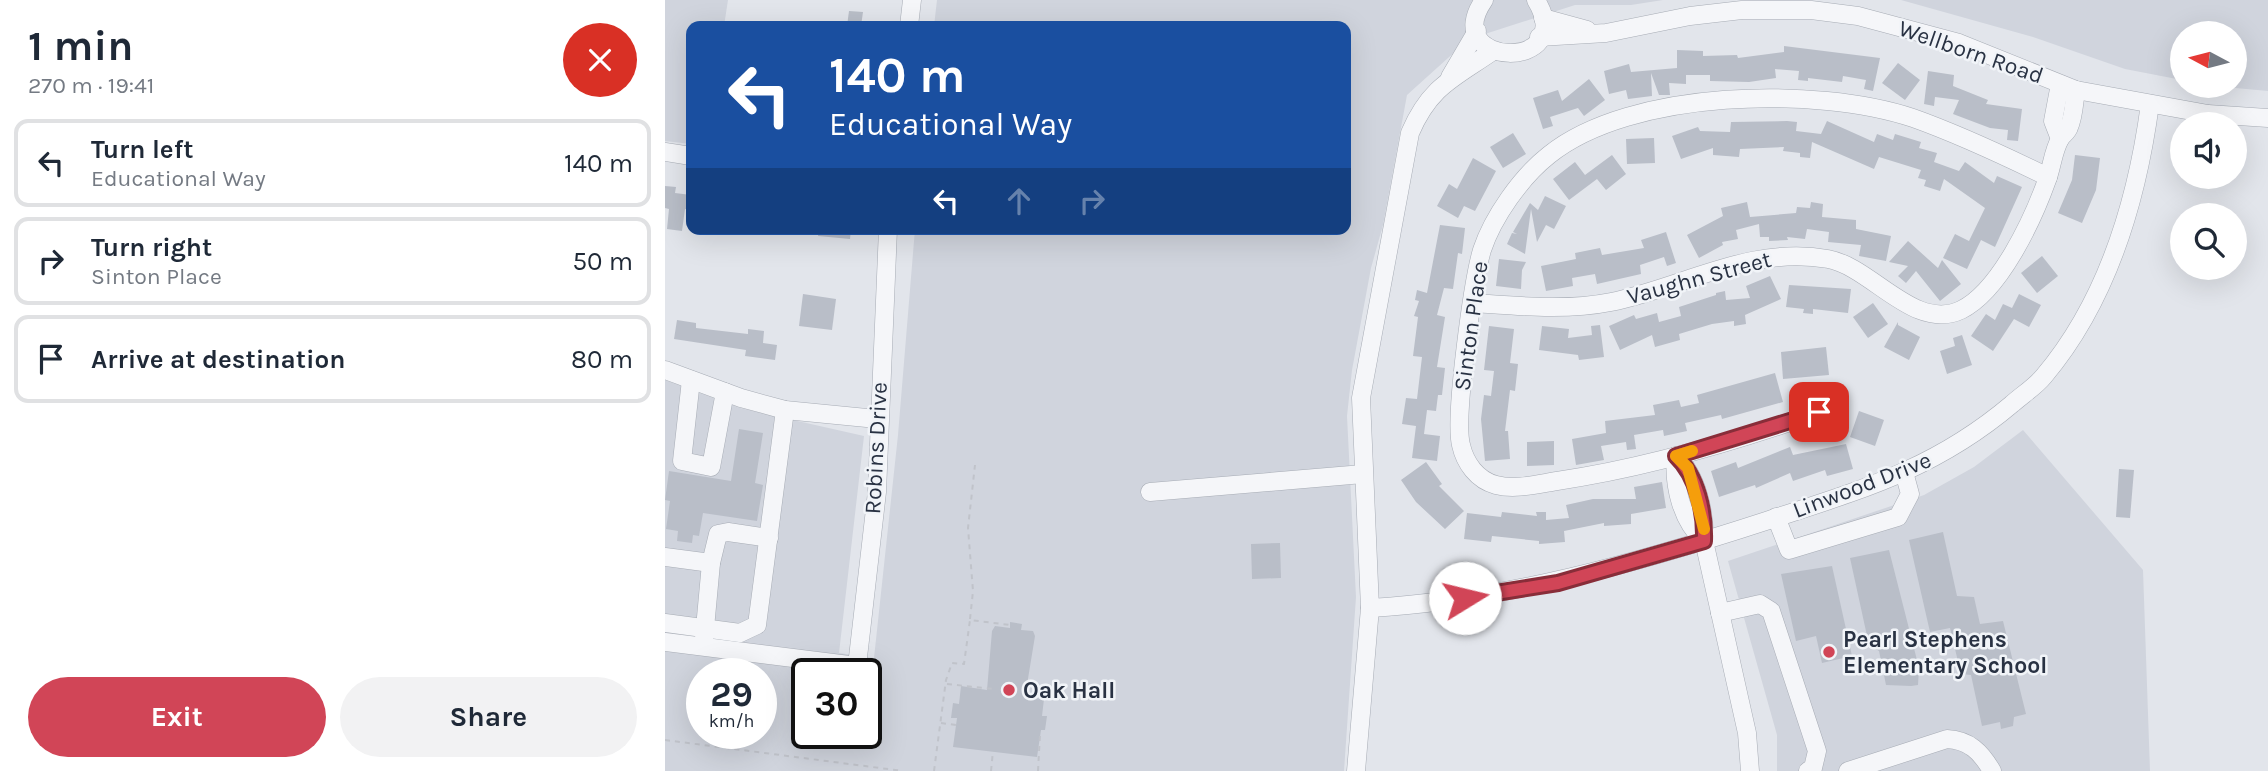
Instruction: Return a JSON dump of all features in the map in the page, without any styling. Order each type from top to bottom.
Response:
[{"type":"street","points":[[910,21],[912,0]]},
{"type":"street","points":[[1356,771],[1370,608],[1361,398],[1410,133],[1418,114],[1450,78],[1477,31],[1477,11],[1484,0]]},
{"type":"street","points":[[1477,31],[1493,51],[1514,55],[1533,46],[1539,37],[1543,18],[1536,0]]},
{"type":"street","name":"Wellborn Road","points":[[1539,37],[1606,33],[1690,16],[1742,10],[1811,10],[1901,26],[1959,43],[2068,87],[2208,114],[2268,118]]},
{"type":"street","points":[[1543,18],[1590,32]]},
{"type":"street","points":[[1450,78],[1493,51]]},
{"type":"street","name":"Vaughn Street","points":[[1473,303],[1527,307],[1611,302],[1751,260],[1789,256],[1830,259],[1869,276],[1908,306],[1928,314],[1958,312],[1980,298],[2001,270],[2034,214],[2060,139],[2069,128],[2068,87]]},
{"type":"street","name":"Sinton Place","points":[[1819,412],[1676,456],[1601,475],[1519,486],[1497,485],[1481,478],[1467,463],[1458,422],[1482,250],[1500,213],[1549,155],[1590,131],[1651,111],[1754,97],[1858,106],[1912,118],[2048,177]]},
{"type":"street","name":"Linwood Drive","points":[[1370,608],[1418,606],[1558,583],[1704,541],[1776,517],[1905,472],[1941,455],[1999,414],[2042,378],[2065,347],[2099,288],[2123,231],[2144,152],[2150,104]]},
{"type":"street","name":"Robins Drive","points":[[704,638],[857,666],[877,492],[877,419],[888,235]]},
{"type":"street","points":[[665,370],[785,410],[877,419]]},
{"type":"street","points":[[691,380],[682,461],[711,467],[725,392]]},
{"type":"street","points":[[665,642],[740,633],[757,625],[785,410]]},
{"type":"street","points":[[1676,456],[1688,468],[1705,520],[1704,541],[1747,733],[1750,771]]},
{"type":"street","points":[[1776,517],[1790,550],[1898,517],[1910,494],[1905,472]]},
{"type":"street","points":[[1150,492],[1363,474]]},
{"type":"street","points":[[704,638],[711,563],[719,534],[728,532],[769,538]]},
{"type":"street","points":[[665,557],[711,563]]},
{"type":"street","points":[[1720,613],[1760,604],[1771,611],[1817,751],[1813,768],[1808,771]]},
{"type":"street","points":[[665,624],[704,638]]},
{"type":"street","points":[[1848,771],[1947,739],[1961,740],[1981,753],[1991,771]]},
{"type":"path","points":[[934,771],[946,684],[953,663],[964,664],[970,620],[973,591],[968,528],[975,465]]},
{"type":"path","points":[[970,620],[1010,625]]},
{"type":"path","points":[[946,684],[993,689]]},
{"type":"path","points":[[940,723],[956,725]]},
{"type":"path","points":[[1038,771],[1040,734]]},
{"type":"path","points":[[665,740],[904,771]]},
{"type":"path","points":[[991,771],[993,751]]},
{"type":"shaded area","points":[[665,0],[728,0],[725,21],[686,21],[686,143],[665,141]]},
{"type":"shaded area","points":[[937,0],[1663,0],[1631,5],[1575,5],[1488,33],[1458,49],[1407,95],[1383,225],[1371,268],[1352,370],[1347,416],[1356,597],[1344,771],[665,771],[665,380],[740,408],[864,436],[839,653],[874,658],[898,435],[915,235],[1351,235],[1351,21],[935,21]]},
{"type":"shaded area","points":[[1901,0],[2268,0],[2268,91],[2247,89],[2247,21],[2170,21],[2170,78],[2125,69],[2033,37]]},
{"type":"shaded area","points":[[2023,430],[2143,570],[2150,771],[1777,771],[1777,735],[1728,561],[1924,495],[1974,467]]},
{"type":"building","points":[[849,11],[863,12],[862,21],[848,21]]},
{"type":"building","points":[[1784,46],[1880,58],[1873,91],[1864,89],[1866,80],[1843,76],[1842,82],[1808,78],[1808,81],[1798,80],[1799,71],[1775,69],[1776,78],[1749,82],[1710,81],[1710,75],[1686,75],[1686,84],[1669,83],[1670,95],[1659,95],[1651,73],[1652,96],[1628,99],[1626,90],[1609,94],[1604,71],[1629,64],[1631,72],[1677,68],[1677,50],[1703,51],[1703,56],[1737,55],[1738,58],[1784,52]]},
{"type":"building","points":[[1898,63],[1920,80],[1905,100],[1882,83]]},
{"type":"building","points":[[1928,71],[1954,75],[1953,86],[1988,100],[1986,104],[2022,109],[2018,141],[2007,140],[2008,130],[1990,128],[1953,114],[1959,100],[1935,97],[1934,106],[1924,104]]},
{"type":"building","points":[[1589,79],[1605,100],[1584,116],[1578,108],[1550,117],[1553,126],[1543,129],[1533,98],[1558,90],[1562,101]]},
{"type":"building","points":[[1827,121],[1874,142],[1877,134],[1893,140],[1895,134],[1921,142],[1919,148],[1937,153],[1934,162],[1959,171],[1965,162],[1994,183],[1997,176],[2022,187],[1995,247],[1981,240],[1967,269],[1943,258],[1955,234],[1969,241],[1985,208],[1944,179],[1940,191],[1924,186],[1926,180],[1918,178],[1921,170],[1879,157],[1874,169],[1812,142],[1810,158],[1800,157],[1800,153],[1783,151],[1784,147],[1740,149],[1739,157],[1713,155],[1713,148],[1681,159],[1672,136],[1698,127],[1700,131],[1730,132],[1731,122],[1797,122],[1796,131],[1821,134]]},
{"type":"building","points":[[1513,133],[1526,154],[1503,168],[1490,147]]},
{"type":"building","points":[[1654,138],[1655,163],[1627,164],[1626,139]]},
{"type":"building","points":[[1612,155],[1626,174],[1606,190],[1597,179],[1569,200],[1553,179],[1575,162],[1585,175]]},
{"type":"building","points":[[2075,155],[2100,158],[2096,190],[2082,223],[2058,213],[2072,180]]},
{"type":"building","points":[[1473,158],[1496,171],[1475,211],[1464,206],[1458,218],[1437,206],[1449,184],[1457,189]]},
{"type":"building","points":[[665,186],[676,187],[675,193],[686,194],[682,231],[667,229],[669,209],[665,208]]},
{"type":"building","points":[[1545,196],[1566,206],[1554,229],[1546,225],[1537,242],[1531,209],[1525,254],[1507,244],[1512,233],[1517,234],[1513,232],[1530,203],[1538,210]]},
{"type":"building","points":[[1747,202],[1750,217],[1796,213],[1797,207],[1810,208],[1811,202],[1823,204],[1822,217],[1856,220],[1856,229],[1891,236],[1886,261],[1859,256],[1861,245],[1828,242],[1829,232],[1807,229],[1805,239],[1787,237],[1788,240],[1769,241],[1769,237],[1760,237],[1759,224],[1736,230],[1738,239],[1722,242],[1723,245],[1699,258],[1687,235],[1723,216],[1721,208]]},
{"type":"building","points":[[1440,225],[1465,228],[1453,289],[1444,288],[1437,315],[1445,317],[1437,367],[1445,368],[1442,395],[1438,395],[1436,411],[1427,410],[1424,434],[1440,436],[1437,461],[1412,458],[1416,426],[1402,424],[1406,398],[1417,399],[1422,357],[1413,356],[1418,317],[1414,316],[1419,301],[1415,300],[1417,290],[1427,293]]},
{"type":"building","points":[[1666,232],[1676,263],[1667,266],[1664,257],[1640,265],[1641,274],[1597,284],[1595,274],[1572,278],[1573,286],[1546,291],[1541,266],[1576,259],[1575,253],[1600,248],[1602,255],[1644,248],[1641,240]]},
{"type":"building","points":[[818,235],[850,235],[850,239]]},
{"type":"building","points":[[1908,241],[1938,268],[1942,260],[1961,284],[1940,301],[1916,271],[1906,283],[1898,276],[1908,266],[1889,262]]},
{"type":"building","points":[[2042,256],[2058,276],[2037,293],[2021,273]]},
{"type":"building","points":[[1499,259],[1526,262],[1522,270],[1521,289],[1496,286]]},
{"type":"building","points":[[1770,276],[1781,299],[1745,315],[1746,324],[1734,326],[1734,321],[1712,324],[1679,334],[1680,340],[1655,347],[1652,335],[1620,350],[1609,326],[1634,315],[1636,319],[1657,313],[1659,322],[1681,316],[1679,307],[1725,291],[1726,300],[1750,298],[1746,286]]},
{"type":"building","points":[[1789,285],[1851,289],[1848,313],[1813,309],[1813,314],[1803,313],[1804,309],[1786,307]]},
{"type":"building","points":[[803,294],[836,299],[832,330],[799,326]]},
{"type":"building","points":[[2019,294],[2041,305],[2029,327],[2014,319],[1993,351],[1971,336],[1986,314],[1995,320],[2003,304],[2012,308]]},
{"type":"building","points":[[1873,303],[1888,324],[1868,338],[1853,317]]},
{"type":"building","points":[[677,320],[696,323],[696,328],[748,334],[748,329],[764,331],[763,343],[777,345],[775,360],[745,356],[746,350],[674,339]]},
{"type":"building","points":[[1898,322],[1898,325],[1920,337],[1909,360],[1884,347]]},
{"type":"building","points":[[1600,325],[1604,357],[1579,360],[1578,355],[1539,350],[1542,326],[1569,329],[1568,338],[1592,335],[1591,326]]},
{"type":"building","points":[[1489,326],[1514,329],[1510,363],[1518,364],[1515,391],[1510,390],[1505,431],[1508,431],[1510,459],[1485,461],[1481,419],[1484,395],[1491,396],[1494,371],[1484,370]]},
{"type":"building","points":[[1962,335],[1972,365],[1947,374],[1940,351],[1955,346],[1953,338]]},
{"type":"building","points":[[1826,347],[1829,375],[1783,379],[1781,352]]},
{"type":"building","points":[[1775,373],[1783,402],[1722,419],[1721,415],[1685,423],[1687,431],[1664,436],[1663,430],[1634,435],[1636,449],[1627,450],[1626,442],[1601,446],[1604,460],[1576,465],[1572,439],[1606,433],[1605,421],[1655,415],[1653,405],[1679,400],[1681,407],[1699,403],[1697,395]]},
{"type":"building","points":[[1859,411],[1884,420],[1875,446],[1850,437]]},
{"type":"building","points":[[739,429],[763,433],[755,483],[763,485],[757,521],[703,513],[699,536],[693,535],[692,543],[677,541],[678,531],[666,529],[670,501],[665,500],[669,471],[731,481]]},
{"type":"building","points":[[1554,441],[1554,465],[1527,466],[1527,442]]},
{"type":"building","points":[[1846,444],[1853,469],[1827,476],[1825,470],[1793,481],[1790,473],[1756,488],[1755,485],[1719,497],[1711,471],[1736,462],[1738,468],[1790,447],[1793,455]]},
{"type":"building","points":[[1426,462],[1442,484],[1439,486],[1464,511],[1445,529],[1416,502],[1401,480]]},
{"type":"building","points":[[2119,469],[2134,470],[2130,518],[2116,517]]},
{"type":"building","points":[[1662,482],[1666,508],[1631,514],[1631,524],[1604,526],[1604,523],[1564,531],[1565,542],[1539,544],[1539,541],[1492,536],[1491,542],[1464,539],[1467,513],[1501,517],[1502,512],[1537,516],[1536,512],[1546,512],[1546,520],[1569,518],[1566,505],[1593,499],[1636,499],[1634,487]]},
{"type":"building","points":[[1943,532],[1957,596],[1974,597],[1980,624],[2003,621],[2026,714],[2014,717],[2013,726],[2001,729],[2000,722],[1982,726],[1971,675],[1961,674],[1950,628],[1930,632],[1909,540]]},
{"type":"building","points":[[1280,543],[1281,578],[1252,579],[1251,544]]},
{"type":"building","points":[[1889,550],[1919,668],[1918,685],[1886,685],[1879,651],[1869,645],[1850,558]]},
{"type":"building","points":[[1832,566],[1852,656],[1822,663],[1816,636],[1796,641],[1781,574]]},
{"type":"building","name":"Oak Hall","points":[[1010,622],[1022,624],[1021,630],[1033,631],[1035,636],[1025,697],[1044,699],[1042,716],[1047,716],[1045,730],[1041,730],[1037,757],[953,747],[957,718],[951,718],[953,703],[959,704],[961,686],[987,690],[992,631],[995,626],[1010,628]]},
{"type":"slow traffic","points":[[1692,451],[1676,456],[1688,468],[1705,520],[1704,529]]},
{"type":"place","name":"Pearl Stephens Elementary School","points":[[1829,652]]},
{"type":"place","name":"Oak Hall","points":[[1009,690]]},
{"type":"route","points":[[1465,598],[1558,583],[1704,541],[1705,520],[1688,468],[1676,456],[1819,412]]}]
